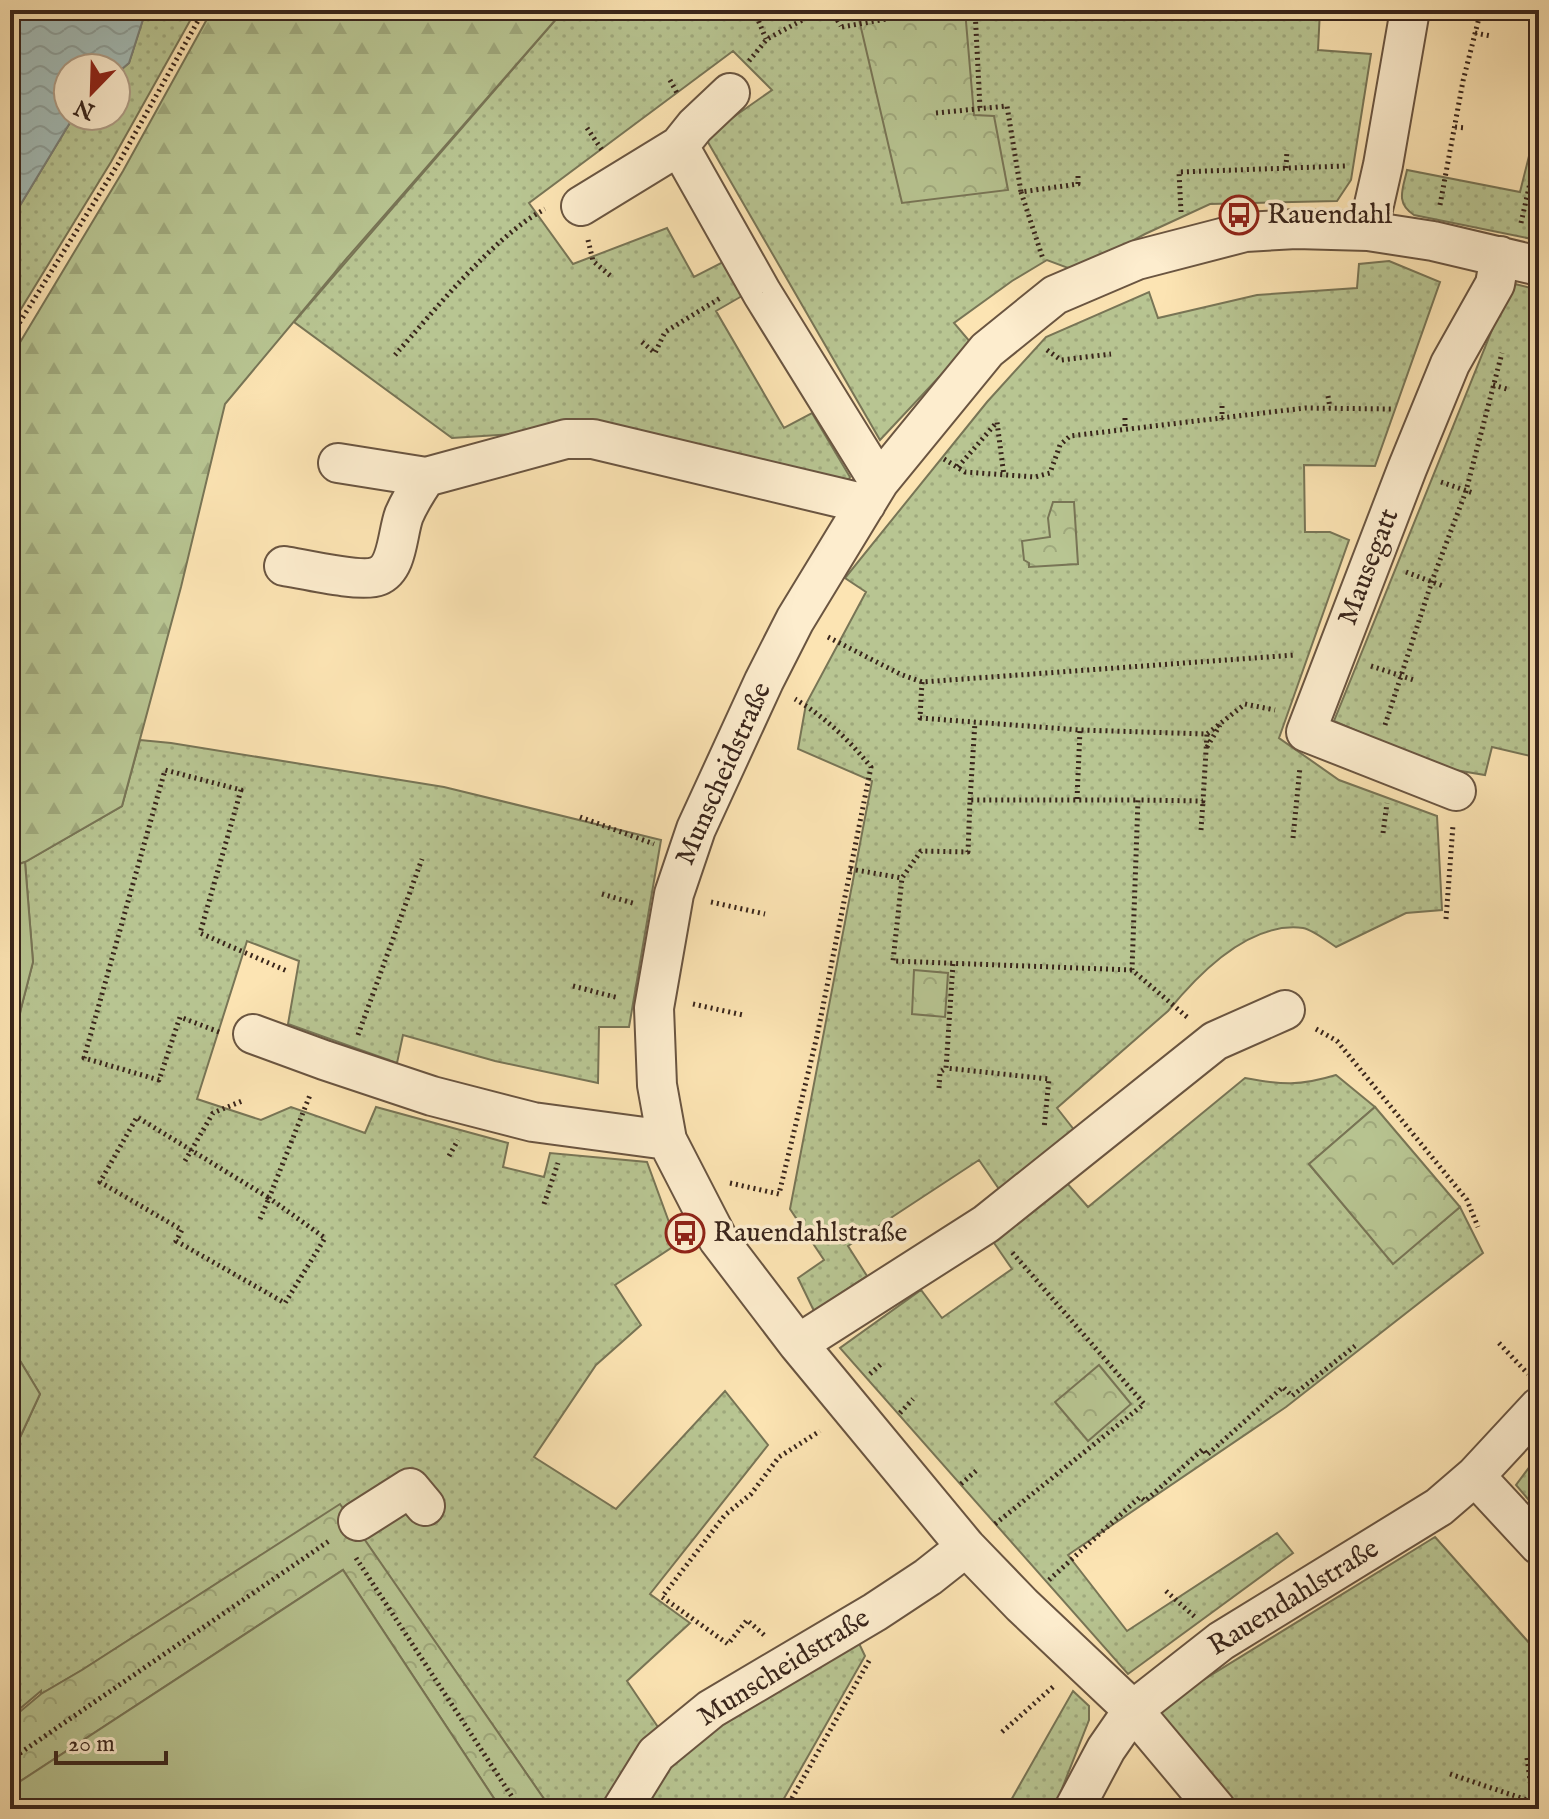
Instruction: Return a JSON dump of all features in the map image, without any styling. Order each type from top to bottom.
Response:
[{"type":"street","points":[[1368,231],[1383,165],[1410,10]]},
{"type":"street","points":[[581,206],[679,146],[730,93]]},
{"type":"street","points":[[679,146],[872,493]]},
{"type":"street","name":"Munscheidstraße","points":[[1216,1809],[1133,1710],[966,1547],[798,1344],[718,1239],[675,1156],[657,1085],[655,1002],[674,894],[696,829],[764,681],[795,620],[872,493],[987,350],[1055,295],[1137,260],[1245,232],[1296,229],[1368,231],[1433,241],[1517,261]]},
{"type":"street","name":"Mausegatt","points":[[1306,732],[1450,364],[1495,284],[1517,261]]},
{"type":"street","points":[[338,463],[426,477],[566,439],[593,439],[872,493]]},
{"type":"street","points":[[284,566],[348,576],[372,578],[381,575],[391,565],[403,518],[426,477]]},
{"type":"street","points":[[1306,732],[1456,791]]},
{"type":"street","points":[[798,1344],[986,1224],[1215,1041],[1285,1010]]},
{"type":"street","points":[[253,1034],[432,1096],[675,1156]]},
{"type":"street","name":"Rauendahlstraße","points":[[1074,1809],[1106,1749],[1133,1710],[1221,1641],[1439,1507],[1475,1476],[1534,1391]]},
{"type":"street","points":[[1475,1476],[1539,1545]]},
{"type":"street","points":[[349,1534],[410,1488],[425,1506]]},
{"type":"street","name":"Munscheidstraße","points":[[622,1809],[656,1754],[711,1709],[861,1620],[928,1577],[966,1547]]},
{"type":"path","points":[[10,338],[118,164],[204,10]]},
{"type":"path","points":[[754,10],[767,39]]},
{"type":"path","points":[[730,93],[747,63],[767,39],[821,10]]},
{"type":"path","points":[[831,10],[842,27],[936,10]]},
{"type":"path","points":[[975,10],[980,108]]},
{"type":"path","points":[[1433,241],[1481,10]]},
{"type":"path","points":[[1475,33],[1491,36]]},
{"type":"path","points":[[936,113],[1007,106],[1021,192],[1042,254]]},
{"type":"path","points":[[1455,127],[1466,128]]},
{"type":"path","points":[[1517,261],[1539,143]]},
{"type":"path","points":[[1286,168],[1287,150]]},
{"type":"path","points":[[1177,164],[1179,172],[1383,165]]},
{"type":"path","points":[[1021,192],[1078,184],[1078,176]]},
{"type":"path","points":[[395,355],[523,220],[560,200],[581,206]]},
{"type":"path","points":[[491,240],[496,247]]},
{"type":"path","points":[[642,342],[655,353],[665,332],[753,278]]},
{"type":"path","points":[[422,313],[428,319]]},
{"type":"path","points":[[1013,327],[1061,360],[1111,354]]},
{"type":"path","points":[[1374,760],[1432,581],[1470,492],[1506,339]]},
{"type":"path","points":[[1493,385],[1507,389]]},
{"type":"path","points":[[1328,396],[1330,408]]},
{"type":"path","points":[[1222,406],[1222,419]]},
{"type":"path","points":[[913,441],[965,472],[1035,477],[1050,473],[1060,445],[1070,436],[1305,408],[1385,407],[1428,416]]},
{"type":"path","points":[[1125,418],[1125,429]]},
{"type":"path","points":[[958,467],[997,422],[1004,476]]},
{"type":"path","points":[[1432,581],[1443,586]]},
{"type":"path","points":[[795,620],[900,674],[922,682],[1312,654],[1335,655]]},
{"type":"path","points":[[1400,675],[1414,680]]},
{"type":"path","points":[[675,1156],[779,1194],[817,1036],[871,767],[855,747],[818,713],[764,681]]},
{"type":"path","points":[[922,682],[920,718],[1080,730],[1207,734],[1245,704],[1274,709],[1306,732],[1293,838]]},
{"type":"path","points":[[975,722],[968,852],[921,851],[902,878],[893,961],[1132,970],[1215,1041]]},
{"type":"path","points":[[1207,748],[1221,723]]},
{"type":"path","points":[[1077,799],[1080,730]]},
{"type":"path","points":[[1201,830],[1207,734]]},
{"type":"path","points":[[253,1034],[226,1034],[180,1017],[159,1080],[84,1058],[165,770],[241,790],[200,933],[287,971]]},
{"type":"path","points":[[1446,919],[1456,791]]},
{"type":"path","points":[[970,800],[1203,801]]},
{"type":"path","points":[[1132,970],[1138,800]]},
{"type":"path","points":[[580,817],[687,855]]},
{"type":"path","points":[[260,1219],[335,1064],[422,859]]},
{"type":"path","points":[[850,869],[902,878]]},
{"type":"path","points":[[674,894],[765,914]]},
{"type":"path","points":[[946,1068],[953,963]]},
{"type":"path","points":[[573,986],[743,1015]]},
{"type":"path","points":[[1285,1010],[1337,1041],[1467,1200],[1478,1227]]},
{"type":"path","points":[[939,1088],[940,1072],[946,1068],[1049,1079],[1039,1181]]},
{"type":"path","points":[[185,1161],[213,1113],[242,1101]]},
{"type":"path","points":[[137,1117],[269,1198],[325,1238],[285,1303],[176,1241],[182,1230],[100,1182],[137,1117]]},
{"type":"path","points":[[966,1547],[1144,1404],[986,1224]]},
{"type":"path","points":[[1499,1343],[1534,1391]]},
{"type":"path","points":[[1022,1605],[1140,1497],[1145,1501],[1203,1449],[1207,1455],[1283,1387],[1292,1396],[1355,1346]]},
{"type":"path","points":[[793,1661],[747,1620],[728,1644],[662,1597],[725,1515],[751,1494],[779,1457],[852,1411]]},
{"type":"path","points":[[10,1760],[349,1534],[520,1809]]},
{"type":"path","points":[[786,1809],[870,1660],[867,1631],[861,1620]]},
{"type":"path","points":[[1002,1732],[1082,1662]]},
{"type":"path","points":[[1521,1763],[1524,1765],[1527,1758],[1533,1802],[1538,1809]]},
{"type":"path","points":[[1450,1774],[1533,1802]]},
{"type":"green space","points":[[146,10],[196,10],[132,124],[132,54]]},
{"type":"green space","points":[[212,10],[564,10],[347,258],[225,404],[181,587],[122,806],[25,862],[10,866],[10,359],[123,171]]},
{"type":"green space","points":[[564,10],[1320,10],[1318,50],[1371,54],[1351,180],[1337,201],[1210,204],[1076,271],[1047,260],[954,323],[971,343],[880,440],[705,137],[772,90],[733,51],[529,203],[573,264],[667,228],[694,277],[723,262],[742,296],[716,311],[784,428],[812,413],[850,477],[846,486],[591,429],[452,438],[294,322]]},
{"type":"green space","points":[[884,10],[965,10],[974,115],[994,116],[1008,190],[902,203],[858,15]]},
{"type":"green space","points":[[1539,116],[1537,240],[1414,215],[1404,206],[1402,195],[1407,170],[1520,192]]},
{"type":"green space","points":[[64,132],[128,132],[10,327],[10,222]]},
{"type":"green space","points":[[1389,261],[1440,282],[1375,466],[1304,465],[1305,532],[1330,532],[1349,540],[1279,738],[1339,780],[1437,816],[1442,910],[1406,913],[1336,947],[1303,928],[1283,928],[1245,941],[1210,966],[1168,1011],[1057,1108],[1075,1131],[999,1189],[979,1160],[848,1246],[867,1276],[814,1311],[798,1278],[824,1260],[790,1209],[872,781],[798,749],[806,704],[866,592],[845,578],[987,402],[1046,337],[1149,292],[1158,318],[1257,295],[1357,288],[1359,264]]},
{"type":"green space","points":[[1511,283],[1539,290],[1539,758],[1492,747],[1485,775],[1443,768],[1334,721]]},
{"type":"green space","points":[[1053,502],[1074,502],[1078,564],[1029,567],[1024,560],[1022,541],[1050,537],[1048,518]]},
{"type":"green space","points":[[140,740],[444,787],[661,840],[629,1027],[599,1027],[598,1083],[495,1061],[403,1035],[397,1063],[288,1024],[299,961],[247,941],[197,1099],[261,1120],[291,1107],[365,1133],[376,1107],[508,1143],[503,1167],[544,1177],[550,1153],[647,1162],[677,1244],[615,1285],[641,1325],[596,1365],[534,1457],[616,1509],[725,1391],[768,1445],[650,1594],[690,1623],[627,1681],[668,1742],[620,1809],[551,1809],[340,1505],[82,1670],[41,1694],[41,1691],[10,1717],[10,1459],[40,1394],[10,1344],[10,1051],[33,962],[25,862],[122,806]]},
{"type":"green space","points":[[25,862],[33,962],[10,1051],[10,867]]},
{"type":"green space","points":[[914,970],[948,973],[945,1017],[912,1014]]},
{"type":"green space","points":[[1336,1075],[1375,1107],[1309,1164],[1393,1263],[1460,1207],[1483,1253],[1286,1407],[1068,1555],[1127,1631],[1277,1533],[1293,1553],[1128,1674],[840,1348],[921,1290],[942,1318],[1012,1269],[992,1240],[1067,1183],[1088,1207],[1245,1078],[1291,1083]]},
{"type":"green space","points":[[1375,1107],[1460,1207],[1393,1264],[1309,1164]]},
{"type":"green space","points":[[10,1344],[40,1394],[10,1459]]},
{"type":"green space","points":[[1099,1365],[1131,1404],[1088,1441],[1055,1402]]},
{"type":"green space","points":[[1539,1454],[1539,1512],[1516,1485]]},
{"type":"green space","points":[[340,1504],[551,1809],[501,1809],[343,1570],[10,1788],[10,1720],[41,1694]]},
{"type":"green space","points":[[1435,1537],[1539,1654],[1539,1809],[1227,1809],[1156,1709]]},
{"type":"green space","points":[[343,1570],[501,1809],[10,1809],[10,1788]]},
{"type":"green space","points":[[855,1635],[865,1656],[778,1809],[632,1809],[680,1752]]},
{"type":"green space","points":[[1073,1691],[1089,1706],[1089,1720],[1054,1809],[1006,1809]]},
{"type":"water","points":[[10,10],[146,10],[132,54],[52,52],[52,132],[64,132],[10,222]]},
{"type":"place","name":"Rauendahl","points":[[1239,215]]},
{"type":"place","name":"Rauendahlstraße","points":[[685,1233]]}]
